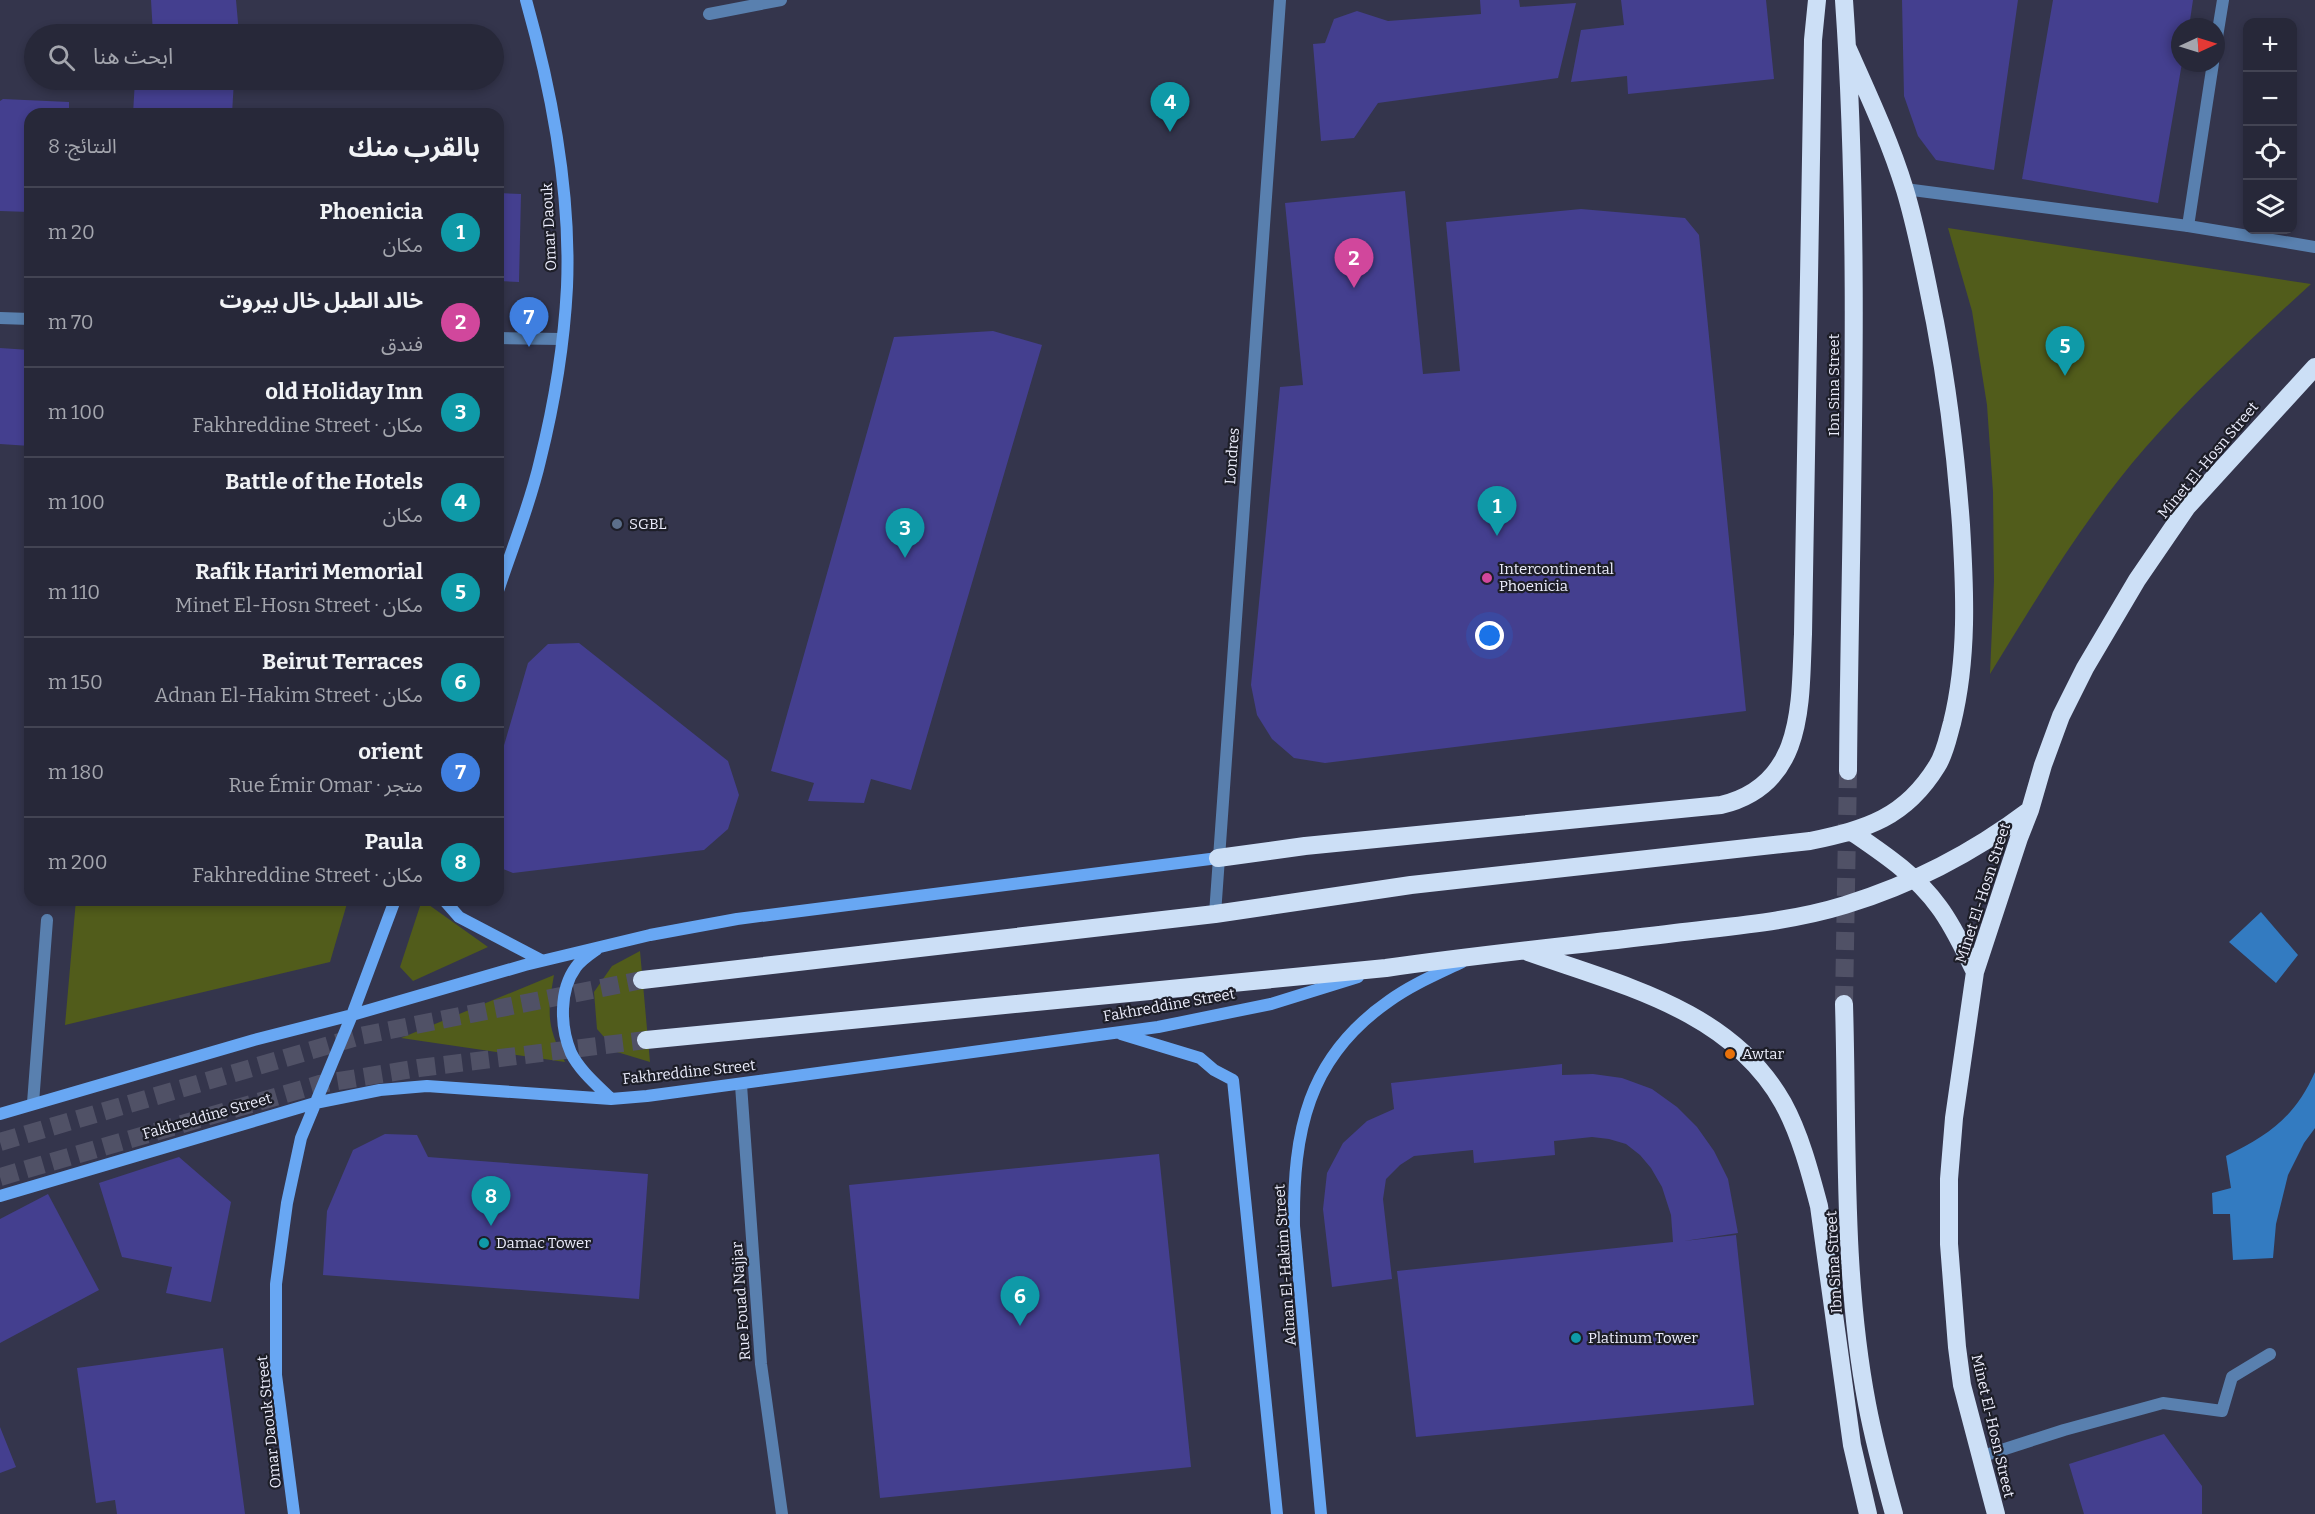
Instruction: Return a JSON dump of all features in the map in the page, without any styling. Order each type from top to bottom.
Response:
[{"type":"highway","points":[[1218,858],[1305,846],[1721,805],[1740,801],[1758,790],[1771,779],[1784,762],[1796,728],[1803,634],[1812,84],[1817,0]]},
{"type":"highway","name":"Ibn Sina Street","points":[[1844,0],[1847,47],[1853,353],[1848,771]]},
{"type":"highway","points":[[642,980],[1215,914],[1411,885],[1762,847],[1852,832],[1905,806],[1939,764],[1958,699],[1965,608],[1963,554],[1951,416],[1918,239],[1905,189],[1880,119],[1847,47]]},
{"type":"highway","name":"Minet El-Hosn Street","points":[[1996,1514],[1962,1385],[1952,1299],[1949,1244],[1949,1179],[1959,1070],[1975,972],[2061,716],[2085,668],[2137,580],[2187,507],[2315,367]]},
{"type":"highway","points":[[646,1040],[1386,968],[1477,955],[1591,944],[1770,921],[1844,905],[1914,879],[1971,851],[2030,810]]},
{"type":"highway","points":[[1852,832],[1891,858],[1940,908],[1975,972]]},
{"type":"highway","points":[[1521,950],[1625,986],[1694,1016],[1719,1031],[1742,1049],[1762,1072],[1783,1103],[1810,1170],[1819,1206],[1852,1444],[1868,1514]]},
{"type":"highway","name":"Ibn Sina Street","points":[[1844,1004],[1851,1259],[1856,1330],[1867,1403],[1894,1514]]},
{"type":"main road","name":"Omar Daouk","points":[[504,573],[540,463],[552,406],[567,288],[567,247],[556,133],[544,66],[526,0]]},
{"type":"main road","points":[[0,1114],[254,1040],[352,1015],[541,960],[603,945],[736,919],[1218,858]]},
{"type":"main road","points":[[352,1015],[393,906]]},
{"type":"main road","points":[[449,906],[459,917],[541,960]]},
{"type":"main road","points":[[603,945],[576,966],[569,979],[563,1014],[571,1052],[592,1080],[611,1099]]},
{"type":"main road","name":"Adnan El-Hakim Street","points":[[1321,1514],[1294,1226],[1294,1178],[1299,1135],[1325,1065],[1367,1017],[1413,986],[1477,955]]},
{"type":"main road","name":"Fakhreddine Street","points":[[0,1196],[315,1103],[380,1090],[427,1086],[611,1099],[741,1085],[1116,1033],[1234,1013],[1271,1004],[1386,968]]},
{"type":"main road","name":"Omar Daouk Street","points":[[294,1514],[276,1375],[276,1284],[287,1203],[301,1138],[352,1015]]},
{"type":"main road","name":"Adnan El-Hakim Street","points":[[1116,1033],[1200,1058],[1214,1070],[1233,1080],[1277,1514]]},
{"type":"street","points":[[709,14],[781,0]]},
{"type":"street","name":"Londres","points":[[1215,914],[1280,0]]},
{"type":"street","points":[[2220,18],[2223,0]]},
{"type":"street","points":[[2188,226],[2212,72]]},
{"type":"street","points":[[1905,189],[2188,226],[2315,247]]},
{"type":"street","points":[[0,318],[24,319]]},
{"type":"street","points":[[504,338],[561,339]]},
{"type":"street","points":[[33,1103],[47,920]]},
{"type":"street","name":"Rue Fouad Najjar","points":[[741,1085],[761,1364],[782,1514]]},
{"type":"street","points":[[1980,1457],[2064,1430],[2163,1403],[2222,1411],[2232,1377],[2270,1354]]},
{"type":"green space","points":[[1948,228],[2311,284],[2205,384],[2123,474],[2082,529],[1990,674],[1994,581],[1993,492],[1987,405],[1972,311]]},
{"type":"green space","points":[[75,906],[346,906],[330,962],[65,1025]]},
{"type":"green space","points":[[420,906],[430,906],[488,947],[413,981],[400,967]]},
{"type":"green space","points":[[640,951],[650,1062],[617,1052],[597,1029],[594,992],[612,966]]},
{"type":"green space","points":[[554,975],[550,1020],[565,1062],[401,1038]]},
{"type":"water","points":[[2261,912],[2298,955],[2276,983],[2229,942]]},
{"type":"water","points":[[2315,1072],[2315,1128],[2304,1143],[2288,1175],[2276,1224],[2273,1258],[2233,1260],[2230,1214],[2213,1214],[2212,1193],[2231,1188],[2226,1156],[2268,1132],[2279,1123],[2299,1101]]},
{"type":"building","points":[[151,0],[236,0],[238,24],[152,24]]},
{"type":"building","points":[[1480,0],[1519,0],[1520,7],[1576,3],[1558,78],[1378,103],[1354,138],[1321,141],[1313,44],[1325,43],[1334,19],[1357,11],[1388,21],[1481,14]]},
{"type":"building","points":[[1621,0],[1766,0],[1774,79],[1628,94],[1627,76],[1571,82],[1581,30],[1624,25]]},
{"type":"building","points":[[1902,0],[2018,0],[1994,170],[1936,160],[1918,136],[1904,96]]},
{"type":"building","points":[[2053,0],[2193,0],[2190,18],[2171,18],[2171,72],[2180,72],[2158,203],[2022,179]]},
{"type":"building","points":[[134,90],[233,90],[232,108],[133,108]]},
{"type":"building","points":[[3,99],[69,102],[69,108],[24,108],[24,212],[0,211],[0,101]]},
{"type":"building","points":[[1405,191],[1423,374],[1460,371],[1446,222],[1581,209],[1685,218],[1699,235],[1746,711],[1325,763],[1294,758],[1272,739],[1257,715],[1251,685],[1280,387],[1303,385],[1285,203]]},
{"type":"building","points":[[504,193],[521,194],[519,282],[504,281]]},
{"type":"building","points":[[993,331],[1042,345],[911,790],[871,779],[864,803],[808,801],[814,783],[771,771],[894,337]]},
{"type":"building","points":[[0,348],[24,350],[24,446],[0,444]]},
{"type":"building","points":[[579,643],[728,761],[739,795],[728,829],[704,850],[513,873],[504,869],[504,745],[528,663],[548,644]]},
{"type":"building","name":"Platinum Tower","points":[[1562,1064],[1562,1075],[1593,1074],[1622,1078],[1652,1089],[1677,1107],[1697,1127],[1714,1151],[1728,1179],[1738,1233],[1684,1241],[1736,1235],[1754,1405],[1416,1437],[1397,1271],[1673,1242],[1671,1215],[1662,1187],[1640,1155],[1626,1144],[1609,1139],[1592,1137],[1554,1141],[1555,1155],[1474,1163],[1473,1150],[1414,1156],[1400,1165],[1386,1179],[1383,1199],[1392,1279],[1332,1287],[1323,1209],[1327,1173],[1343,1143],[1367,1121],[1394,1109],[1391,1083]]},
{"type":"building","name":"Damac Tower","points":[[385,1134],[417,1135],[428,1157],[648,1174],[639,1299],[323,1275],[327,1211],[353,1150]]},
{"type":"building","points":[[1159,1154],[1191,1467],[880,1498],[849,1185]]},
{"type":"building","points":[[179,1157],[231,1202],[211,1302],[166,1293],[172,1267],[122,1257],[99,1183]]},
{"type":"building","points":[[48,1194],[99,1290],[0,1343],[0,1219]]},
{"type":"building","points":[[223,1348],[245,1514],[117,1514],[115,1500],[96,1503],[77,1368]]},
{"type":"building","points":[[0,1427],[16,1467],[0,1473]]},
{"type":"building","points":[[2164,1434],[2202,1486],[2202,1514],[2084,1514],[2069,1464]]},
{"type":"tunnel","points":[[1844,1004],[1848,771]]},
{"type":"tunnel","points":[[0,1142],[360,1036],[642,980]]},
{"type":"tunnel","points":[[0,1177],[320,1084],[419,1068],[646,1040]]},
{"type":"place","name":"Battle of the Hotels","points":[[1170,132]]},
{"type":"place","name":"خالد الطبل خال بيروت","points":[[1354,288]]},
{"type":"place","name":"orient","points":[[529,347]]},
{"type":"place","name":"Rafik Hariri Memorial","points":[[2065,376]]},
{"type":"place","name":"SGBL","points":[[617,524]]},
{"type":"place","name":"Phoenicia","points":[[1497,536]]},
{"type":"place","name":"old Holiday Inn","points":[[905,558]]},
{"type":"place","name":"Intercontinental Phoenicia","points":[[1487,578]]},
{"type":"place","name":"Awtar","points":[[1730,1054]]},
{"type":"place","name":"Paula","points":[[491,1226]]},
{"type":"place","name":"Damac Tower","points":[[484,1243]]},
{"type":"place","name":"Beirut Terraces","points":[[1020,1326]]},
{"type":"place","name":"Platinum Tower","points":[[1576,1338]]}]
